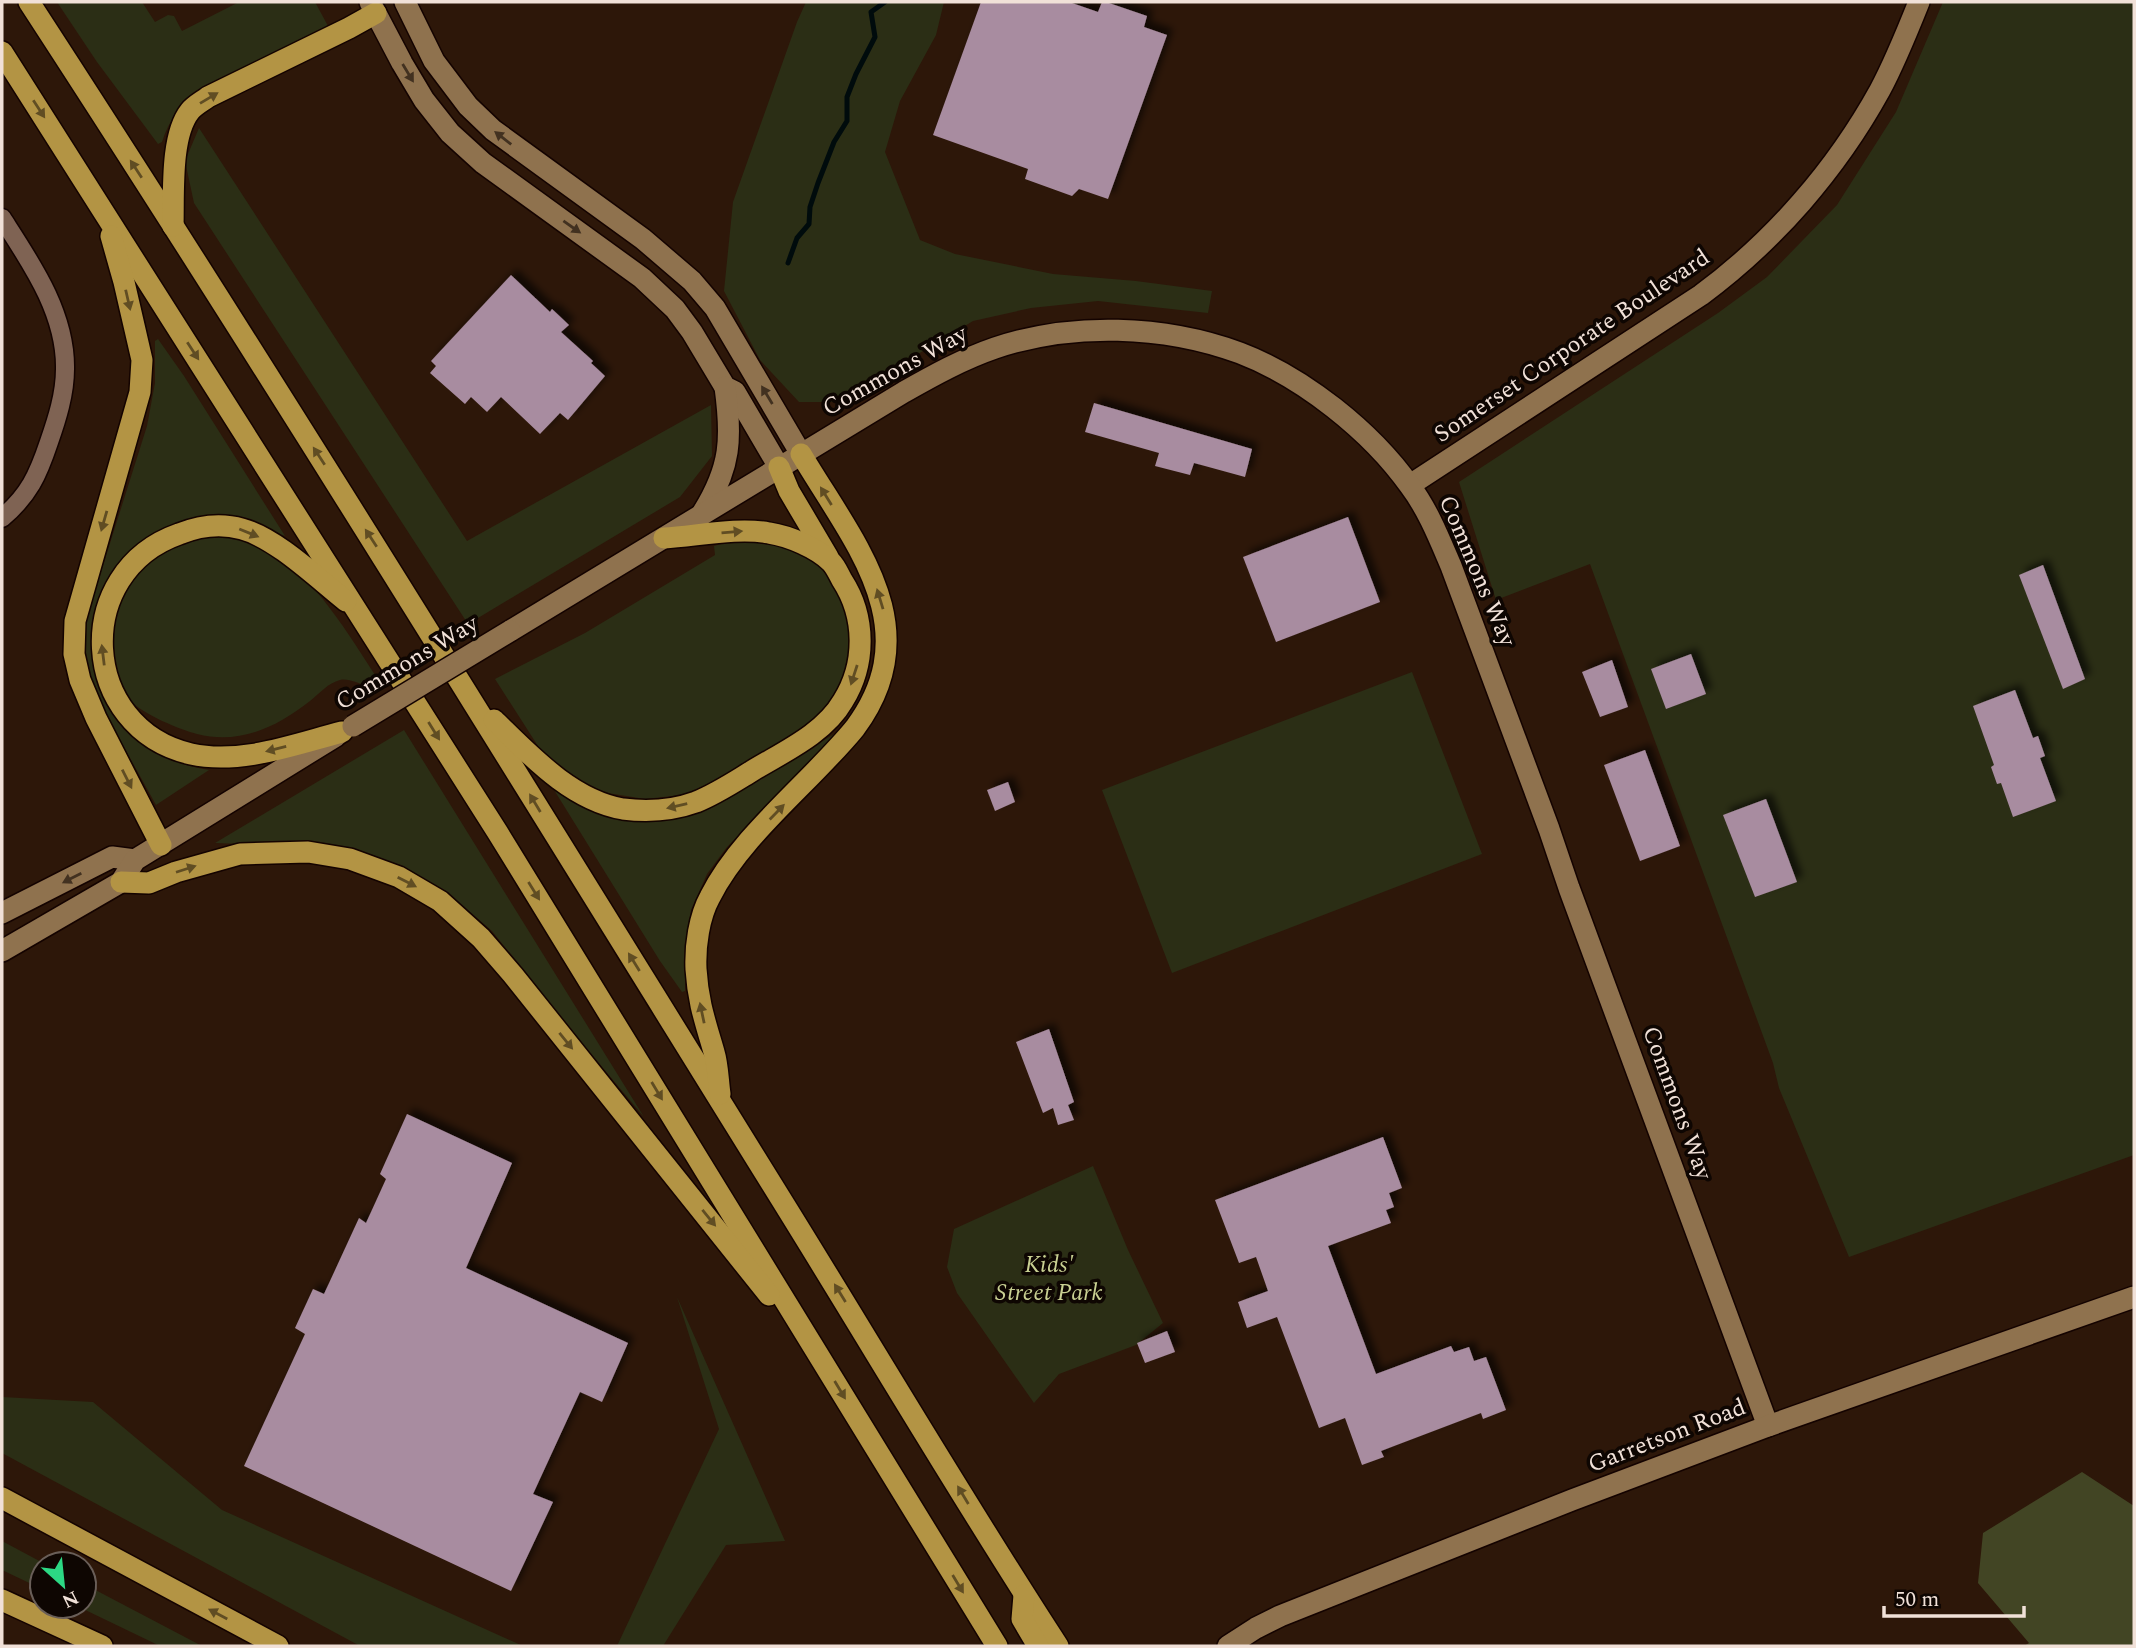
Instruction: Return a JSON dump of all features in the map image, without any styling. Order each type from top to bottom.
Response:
[{"type":"highway","points":[[29,2],[470,696],[1058,1646]]},
{"type":"highway","points":[[173,226],[177,145],[180,129],[191,110],[208,97],[349,28],[373,7]]},
{"type":"highway","points":[[2,52],[498,833],[997,1646]]},
{"type":"highway","points":[[103,211],[124,282],[142,360],[140,392],[75,621],[74,654],[80,680],[96,719],[161,845]]},
{"type":"highway","points":[[722,1103],[715,1054],[706,1032],[700,1005],[696,966],[699,934],[708,899],[724,872],[749,842],[841,746],[861,721],[876,695],[886,660],[888,638],[885,617],[873,578],[852,537],[801,454]]},
{"type":"highway","points":[[470,696],[544,767],[582,794],[622,808],[647,810],[696,802],[815,731],[830,718],[853,682],[861,646],[859,626],[856,608],[848,589],[789,491],[779,467]]},
{"type":"highway","points":[[348,729],[267,752],[236,756],[191,754],[173,747],[155,739],[141,728],[113,693],[104,663],[102,628],[119,581],[146,551],[170,537],[194,528],[222,526],[243,529],[275,544],[359,611]]},
{"type":"highway","points":[[664,538],[753,531],[771,533],[804,545],[831,563]]},
{"type":"highway","points":[[121,882],[149,883],[176,872],[240,854],[308,852],[350,859],[399,877],[440,901],[481,938],[513,975],[715,1225],[751,1274],[814,1348]]},
{"type":"highway","points":[[2,1498],[278,1646]]},
{"type":"highway","points":[[1024,1595],[1022,1619],[1038,1646]]},
{"type":"highway","points":[[2,1600],[102,1646]]},
{"type":"street","points":[[405,2],[434,61],[476,114],[520,151],[643,239],[692,281],[715,308],[801,454]]},
{"type":"street","name":"Somerset Corporate Boulevard","points":[[1410,485],[1701,295],[1760,245],[1823,176],[1855,132],[1880,89],[1919,2]]},
{"type":"street","points":[[373,7],[424,100],[450,133],[483,163],[642,278],[670,304],[692,332],[725,387],[729,419],[727,460],[722,478],[699,517]]},
{"type":"street","points":[[2,218],[49,299],[61,332],[65,371],[56,420],[40,467],[30,488],[18,504],[2,517]]},
{"type":"street","name":"Commons Way","points":[[2,951],[121,882],[135,860],[348,729],[904,392],[974,356],[1006,344],[1079,331],[1158,334],[1197,341],[1239,353],[1264,364],[1303,386],[1339,413],[1369,438],[1410,485],[1433,523],[1456,578],[1769,1426]]},
{"type":"street","points":[[725,387],[735,392],[779,467]]},
{"type":"street","name":"Commons Way","points":[[2,913],[112,857],[135,860]]},
{"type":"street","name":"Garretson Road","points":[[1227,1646],[1256,1628],[1296,1609],[1572,1500],[1769,1426],[2134,1297]]},
{"type":"green space","points":[[57,2],[142,2],[155,22],[168,15],[174,16],[182,31],[239,2],[315,2],[328,26],[203,89],[178,112],[162,142],[158,144],[97,62]]},
{"type":"green space","points":[[806,2],[944,2],[936,35],[900,101],[885,152],[920,240],[955,254],[1053,274],[1212,291],[1208,313],[1098,301],[1031,308],[973,321],[838,402],[799,402],[760,360],[724,291],[733,202]]},
{"type":"green space","points":[[1943,2],[2134,2],[2134,1155],[1849,1257],[1779,1088],[1773,1063],[1590,564],[1496,600],[1459,482],[1718,313],[1767,277],[1837,205],[1896,112]]},
{"type":"green space","points":[[199,128],[467,541],[711,405],[712,456],[680,497],[468,624],[194,203],[185,161]]},
{"type":"green space","points":[[158,339],[285,536],[228,518],[208,516],[184,520],[149,538],[117,567],[98,601],[92,637],[96,674],[111,707],[135,736],[168,758],[209,770],[156,805],[91,683],[85,656],[85,630],[147,426],[155,383],[155,341]]},
{"type":"green space","points":[[224,537],[264,548],[286,561],[330,608],[377,678],[366,686],[353,681],[336,681],[271,726],[228,737],[190,732],[162,721],[136,706],[123,687],[114,653],[117,614],[124,596],[147,564],[163,551],[182,542]]},
{"type":"green space","points":[[734,540],[775,542],[803,553],[823,568],[838,591],[847,613],[850,646],[843,677],[834,697],[819,715],[784,741],[691,794],[645,799],[595,791],[545,757],[495,679],[585,633],[715,555],[714,546]]},
{"type":"green space","points":[[1412,672],[1482,854],[1172,973],[1102,790]]},
{"type":"green space","points":[[846,727],[727,847],[707,874],[691,910],[685,951],[685,991],[682,992],[551,785],[590,807],[626,819],[651,820],[687,815],[710,808]]},
{"type":"green space","points":[[404,730],[644,1117],[492,931],[456,900],[419,876],[382,859],[343,848],[215,843]]},
{"type":"green space","name":"Kids' Street Park","points":[[1093,1166],[1128,1250],[1163,1323],[1136,1345],[1059,1374],[1034,1403],[957,1293],[947,1267],[954,1229]]},
{"type":"green space","points":[[677,1297],[785,1541],[726,1545],[663,1646],[617,1646],[719,1429]]},
{"type":"green space","points":[[2,1397],[93,1402],[222,1510],[523,1646],[360,1646],[2,1453]]},
{"type":"green space","points":[[2082,1472],[2134,1506],[2134,1645],[2024,1646],[2029,1643],[1978,1583],[1983,1533]]},
{"type":"green space","points":[[2,1541],[28,1555],[28,1582],[2,1570]]},
{"type":"green space","points":[[98,1591],[202,1646],[160,1646],[98,1616]]},
{"type":"building","points":[[981,2],[1069,2],[1098,12],[1102,2],[1106,2],[1147,16],[1144,27],[1167,35],[1108,199],[1079,189],[1072,196],[1025,179],[1028,169],[933,135]]},
{"type":"building","points":[[511,275],[550,312],[552,309],[569,325],[561,332],[593,361],[591,363],[605,376],[568,420],[560,413],[540,434],[501,397],[487,412],[471,397],[465,404],[430,373],[436,366],[431,361]]},
{"type":"building","points":[[1094,403],[1252,449],[1245,477],[1194,463],[1190,475],[1155,466],[1159,453],[1085,432]]},
{"type":"building","points":[[1348,517],[1380,602],[1276,642],[1243,557]]},
{"type":"building","points":[[2043,565],[2085,679],[2063,689],[2019,575]]},
{"type":"building","points":[[1691,654],[1706,694],[1666,709],[1651,669]]},
{"type":"building","points":[[1612,660],[1628,707],[1600,717],[1582,672]]},
{"type":"building","points":[[2015,690],[2033,738],[2038,736],[2045,756],[2040,758],[2056,801],[2013,817],[2001,783],[1997,784],[1991,767],[1994,765],[1973,706]]},
{"type":"building","points":[[1645,750],[1680,846],[1640,861],[1604,765]]},
{"type":"building","points":[[1008,782],[1015,802],[995,811],[987,790]]},
{"type":"building","points":[[1766,799],[1797,882],[1755,897],[1723,815]]},
{"type":"building","points":[[1049,1029],[1074,1102],[1068,1105],[1074,1120],[1058,1125],[1053,1108],[1043,1113],[1016,1042]]},
{"type":"building","points":[[407,1114],[512,1163],[466,1268],[628,1343],[602,1402],[580,1392],[533,1494],[553,1502],[511,1591],[244,1466],[305,1334],[295,1328],[313,1289],[324,1294],[359,1218],[366,1223],[386,1179],[380,1174]]},
{"type":"building","points":[[1383,1137],[1402,1188],[1389,1193],[1394,1207],[1386,1210],[1391,1223],[1328,1246],[1376,1374],[1451,1346],[1454,1352],[1469,1347],[1474,1361],[1486,1357],[1506,1410],[1483,1419],[1481,1413],[1381,1451],[1384,1457],[1362,1465],[1345,1418],[1319,1428],[1277,1317],[1247,1328],[1238,1302],[1268,1291],[1256,1257],[1239,1263],[1215,1200]]},
{"type":"building","points":[[1167,1331],[1175,1352],[1145,1363],[1137,1343]]},
{"type":"waterway","points":[[788,263],[797,238],[809,224],[810,207],[818,183],[834,142],[847,121],[847,97],[875,37],[871,12],[885,2]]}]
